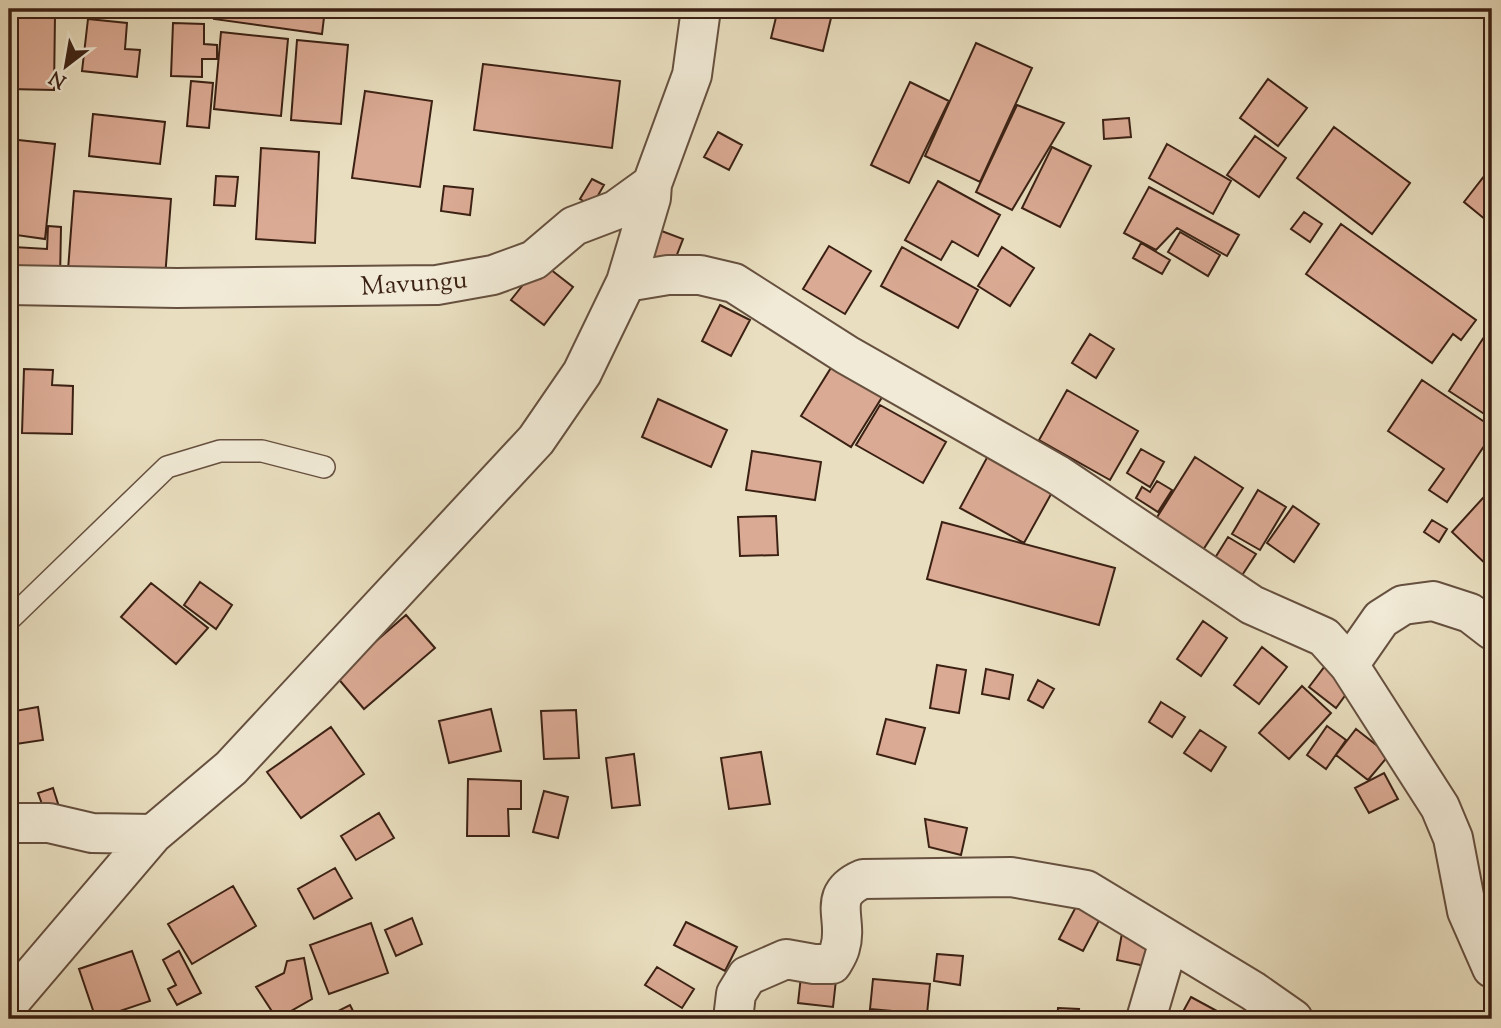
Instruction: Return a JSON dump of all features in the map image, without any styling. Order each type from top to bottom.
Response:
[{"type":"street","points":[[9,1003],[153,834],[231,768],[536,440],[582,373],[626,282],[651,198],[652,184],[692,75],[702,9]]},
{"type":"street","name":"Mavungu","points":[[9,285],[177,288],[437,285],[493,275],[534,260],[574,226],[616,210],[652,184]]},
{"type":"street","points":[[626,282],[668,275],[700,275],[734,283],[847,355],[1058,475],[1252,605],[1324,637],[1349,665],[1440,807],[1453,838],[1467,911],[1492,968]]},
{"type":"street","points":[[1349,665],[1381,619],[1403,605],[1433,601],[1471,613],[1492,630]]},
{"type":"street","points":[[9,823],[49,823],[92,834],[153,834]]},
{"type":"street","points":[[733,1019],[736,994],[747,975],[786,959],[832,964],[841,947],[841,900],[848,885],[863,879],[1011,877],[1086,890],[1253,991],[1293,1019]]},
{"type":"street","points":[[1146,1019],[1169,941]]},
{"type":"lane","points":[[9,620],[167,467],[220,451],[262,451],[324,467]]},
{"type":"building","points":[[215,9],[325,9],[322,34],[214,19]]},
{"type":"building","points":[[778,9],[812,9],[832,14],[823,51],[771,38]]},
{"type":"building","points":[[9,15],[55,15],[54,90],[9,89]]},
{"type":"building","points":[[88,19],[127,23],[125,49],[140,50],[137,77],[82,71]]},
{"type":"building","points":[[173,23],[204,24],[204,44],[217,45],[217,59],[202,59],[202,77],[171,76]]},
{"type":"building","points":[[221,32],[288,39],[281,116],[214,109]]},
{"type":"building","points":[[297,40],[348,45],[341,124],[291,120]]},
{"type":"building","points":[[976,43],[1032,68],[980,182],[925,156]]},
{"type":"building","points":[[483,64],[620,81],[612,148],[474,130]]},
{"type":"building","points":[[1268,79],[1307,108],[1278,146],[1240,118]]},
{"type":"building","points":[[191,81],[213,83],[209,128],[187,126]]},
{"type":"building","points":[[910,82],[949,101],[909,183],[871,165]]},
{"type":"building","points":[[365,91],[432,101],[420,187],[352,178]]},
{"type":"building","points":[[1017,105],[1064,123],[1012,210],[976,192]]},
{"type":"building","points":[[93,114],[165,122],[160,164],[89,156]]},
{"type":"building","points":[[1129,118],[1131,137],[1104,139],[1103,120]]},
{"type":"building","points":[[1334,127],[1410,183],[1372,234],[1297,178]]},
{"type":"building","points":[[718,132],[742,145],[729,170],[704,157]]},
{"type":"building","points":[[1255,136],[1286,158],[1259,197],[1227,175]]},
{"type":"building","points":[[9,139],[55,144],[45,239],[9,234]]},
{"type":"building","points":[[1167,144],[1231,181],[1213,214],[1149,178]]},
{"type":"building","points":[[1052,147],[1091,166],[1060,227],[1022,208]]},
{"type":"building","points":[[261,148],[319,152],[315,243],[256,239]]},
{"type":"building","points":[[1492,166],[1492,225],[1464,202]]},
{"type":"building","points":[[216,176],[238,177],[235,206],[214,205]]},
{"type":"building","points":[[592,179],[604,185],[592,206],[580,199]]},
{"type":"building","points":[[938,181],[1000,215],[978,256],[952,241],[941,260],[905,240]]},
{"type":"building","points":[[444,186],[473,189],[470,215],[441,211]]},
{"type":"building","points":[[1149,187],[1239,235],[1227,256],[1177,228],[1156,250],[1124,233]]},
{"type":"building","points":[[74,191],[171,199],[165,278],[68,270]]},
{"type":"building","points":[[1304,212],[1322,224],[1310,242],[1291,229]]},
{"type":"building","points":[[1341,224],[1476,320],[1461,340],[1453,334],[1432,363],[1306,274]]},
{"type":"building","points":[[48,226],[61,227],[60,280],[13,278],[14,247],[47,249]]},
{"type":"building","points":[[651,227],[683,239],[673,265],[641,253]]},
{"type":"building","points":[[1180,232],[1220,255],[1208,276],[1168,252]]},
{"type":"building","points":[[1141,243],[1170,260],[1162,274],[1133,258]]},
{"type":"building","points":[[829,246],[871,271],[845,314],[803,289]]},
{"type":"building","points":[[902,247],[978,290],[958,328],[881,286]]},
{"type":"building","points":[[1002,247],[1034,268],[1010,306],[978,286]]},
{"type":"building","points":[[541,262],[573,287],[544,325],[511,300]]},
{"type":"building","points":[[720,305],[750,320],[731,356],[702,341]]},
{"type":"building","points":[[1090,334],[1114,349],[1096,378],[1072,363]]},
{"type":"building","points":[[1484,337],[1492,342],[1492,419],[1449,391]]},
{"type":"building","points":[[834,363],[884,394],[851,447],[801,416]]},
{"type":"building","points":[[24,369],[53,370],[52,385],[73,386],[72,434],[22,433]]},
{"type":"building","points":[[1422,380],[1492,427],[1492,434],[1447,502],[1429,490],[1444,469],[1388,431]]},
{"type":"building","points":[[1067,390],[1138,431],[1110,480],[1039,440]]},
{"type":"building","points":[[658,399],[727,430],[711,467],[642,437]]},
{"type":"building","points":[[880,405],[946,442],[923,483],[856,445]]},
{"type":"building","points":[[9,432],[17,433],[15,468],[9,467]]},
{"type":"building","points":[[1141,449],[1164,462],[1150,487],[1127,473]]},
{"type":"building","points":[[752,451],[821,462],[815,500],[746,490]]},
{"type":"building","points":[[990,452],[1055,487],[1024,543],[960,508]]},
{"type":"building","points":[[1195,457],[1243,488],[1201,553],[1154,522]]},
{"type":"building","points":[[1157,481],[1172,490],[1158,512],[1136,498],[1142,487],[1150,492]]},
{"type":"building","points":[[1492,488],[1492,570],[1452,532]]},
{"type":"building","points":[[1258,490],[1286,507],[1260,550],[1232,534]]},
{"type":"building","points":[[1293,506],[1319,524],[1294,562],[1267,543]]},
{"type":"building","points":[[776,516],[778,555],[740,556],[738,517]]},
{"type":"building","points":[[1432,520],[1447,529],[1439,542],[1424,532]]},
{"type":"building","points":[[942,522],[1115,568],[1099,625],[927,579]]},
{"type":"building","points":[[1228,537],[1256,554],[1237,583],[1210,566]]},
{"type":"building","points":[[200,582],[232,605],[216,629],[184,605]]},
{"type":"building","points":[[151,583],[208,628],[176,664],[121,617]]},
{"type":"building","points":[[406,615],[435,648],[364,709],[336,676]]},
{"type":"building","points":[[1203,621],[1227,638],[1201,676],[1177,659]]},
{"type":"building","points":[[1262,647],[1287,667],[1259,704],[1234,685]]},
{"type":"building","points":[[937,665],[966,670],[959,713],[930,708]]},
{"type":"building","points":[[1325,666],[1352,686],[1336,708],[1309,687]]},
{"type":"building","points":[[986,669],[1013,675],[1009,699],[982,694]]},
{"type":"building","points":[[1038,680],[1054,689],[1043,708],[1028,700]]},
{"type":"building","points":[[1302,686],[1331,713],[1289,759],[1259,733]]},
{"type":"building","points":[[1161,702],[1185,717],[1172,737],[1149,722]]},
{"type":"building","points":[[38,707],[43,740],[9,745],[9,712]]},
{"type":"building","points":[[491,709],[501,751],[449,763],[439,721]]},
{"type":"building","points":[[576,710],[579,758],[544,759],[541,711]]},
{"type":"building","points":[[886,719],[925,728],[915,764],[877,754]]},
{"type":"building","points":[[1327,726],[1346,740],[1326,769],[1307,755]]},
{"type":"building","points":[[331,727],[364,774],[301,818],[267,772]]},
{"type":"building","points":[[1356,729],[1389,755],[1368,780],[1336,755]]},
{"type":"building","points":[[1200,730],[1226,747],[1211,771],[1184,753]]},
{"type":"building","points":[[761,752],[770,804],[729,809],[721,758]]},
{"type":"building","points":[[634,754],[640,805],[612,808],[606,758]]},
{"type":"building","points":[[1384,773],[1398,799],[1369,813],[1355,788]]},
{"type":"building","points":[[468,779],[521,781],[521,809],[508,809],[509,836],[467,836]]},
{"type":"building","points":[[53,788],[60,810],[46,815],[38,793]]},
{"type":"building","points":[[544,791],[568,797],[558,838],[533,832]]},
{"type":"building","points":[[379,813],[394,838],[356,860],[341,836]]},
{"type":"building","points":[[925,819],[967,828],[961,855],[929,847]]},
{"type":"building","points":[[335,868],[352,898],[314,919],[298,889]]},
{"type":"building","points":[[233,886],[256,926],[192,964],[168,924]]},
{"type":"building","points":[[1079,901],[1103,913],[1083,951],[1059,939]]},
{"type":"building","points":[[412,918],[422,944],[396,956],[385,930]]},
{"type":"building","points":[[686,922],[737,947],[725,971],[674,945]]},
{"type":"building","points":[[371,923],[388,973],[329,994],[310,945]]},
{"type":"building","points":[[1123,928],[1151,934],[1145,966],[1117,960]]},
{"type":"building","points":[[132,951],[150,1001],[96,1019],[79,969]]},
{"type":"building","points":[[179,951],[201,993],[177,1005],[168,989],[176,985],[163,960]]},
{"type":"building","points":[[937,954],[963,956],[960,985],[934,981]]},
{"type":"building","points":[[304,958],[312,999],[277,1019],[256,987],[284,973],[287,961]]},
{"type":"building","points":[[657,967],[694,989],[682,1008],[645,985]]},
{"type":"building","points":[[802,967],[837,971],[833,1007],[798,1003]]},
{"type":"building","points":[[873,979],[930,984],[927,1014],[870,1009]]},
{"type":"building","points":[[1191,997],[1228,1017],[1227,1019],[1179,1019]]},
{"type":"building","points":[[350,1005],[357,1019],[324,1018]]},
{"type":"building","points":[[1058,1008],[1079,1009],[1077,1019],[1057,1019]]}]
